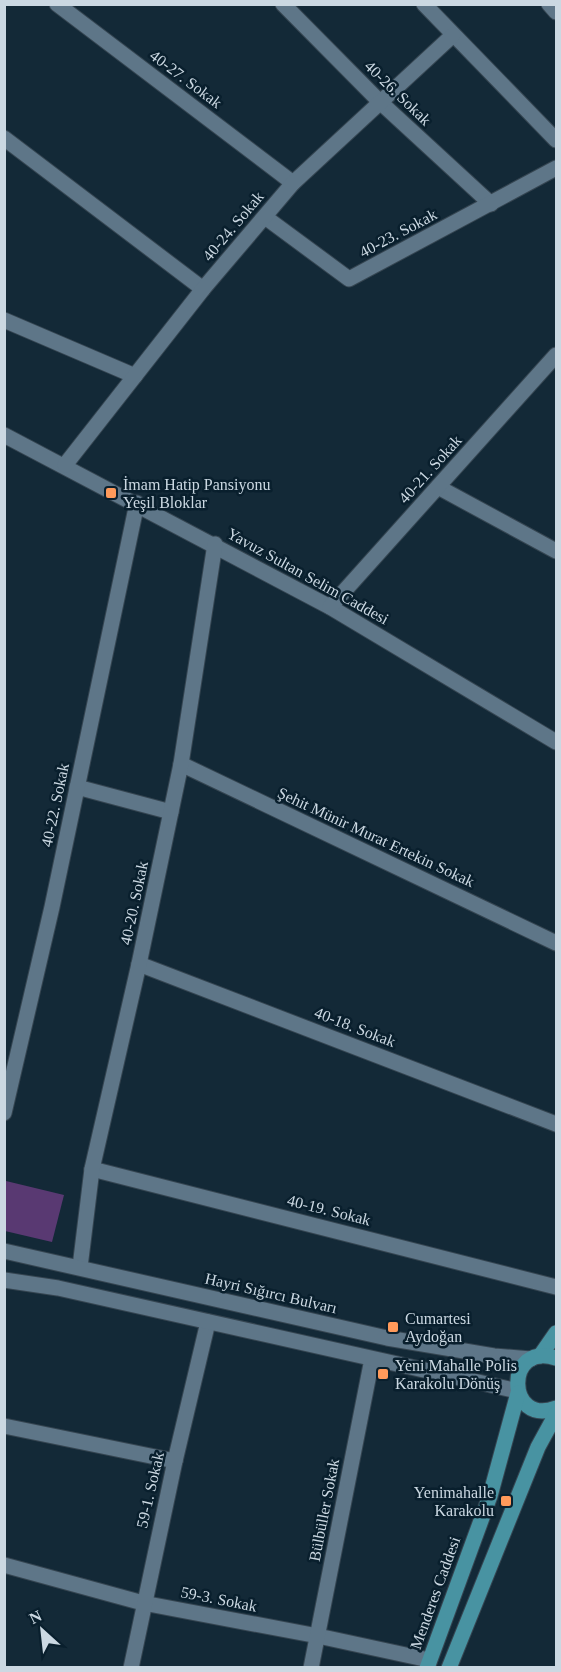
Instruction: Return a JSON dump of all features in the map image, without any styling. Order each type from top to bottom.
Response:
[{"type":"main road","name":"Menderes Caddesi","points":[[428,1664],[490,1496],[518,1392],[517,1378],[520,1370],[535,1358],[556,1333]]},
{"type":"main road","points":[[535,1358],[556,1358]]},
{"type":"main road","points":[[518,1392],[533,1409],[548,1411],[556,1408]]},
{"type":"main road","points":[[449,1668],[538,1447],[556,1414]]},
{"type":"street","name":"40-27. Sokak","points":[[57,4],[293,183]]},
{"type":"street","name":"40-26. Sokak","points":[[283,4],[379,101],[491,204]]},
{"type":"street","points":[[424,4],[556,140]]},
{"type":"street","points":[[549,4],[556,12]]},
{"type":"street","name":"40-24. Sokak","points":[[66,465],[203,289],[293,183],[453,35]]},
{"type":"street","points":[[4,138],[203,289]]},
{"type":"street","name":"40-23. Sokak","points":[[265,217],[349,279],[556,168]]},
{"type":"street","points":[[4,320],[135,376]]},
{"type":"street","name":"40-21. Sokak","points":[[330,607],[438,487],[551,371],[556,355]]},
{"type":"street","name":"Yavuz Sultan Selim Caddesi","points":[[4,435],[66,465],[330,607],[556,742]]},
{"type":"street","points":[[438,487],[556,551]]},
{"type":"street","name":"40-22. Sokak","points":[[4,1113],[77,787],[137,503]]},
{"type":"street","name":"40-20. Sokak","points":[[80,1267],[92,1169],[140,964],[181,764],[215,544]]},
{"type":"street","name":"Şehit Münir Murat Ertekin Sokak","points":[[181,764],[556,943]]},
{"type":"street","points":[[77,787],[171,812]]},
{"type":"street","name":"40-18. Sokak","points":[[140,964],[556,1124]]},
{"type":"street","name":"40-19. Sokak","points":[[92,1169],[556,1287]]},
{"type":"street","name":"Hayri Sığırcı Bulvarı","points":[[4,1251],[387,1338],[494,1356],[535,1358]]},
{"type":"street","points":[[4,1280],[58,1288],[518,1392]]},
{"type":"street","name":"59-1. Sokak","points":[[131,1668],[174,1461],[208,1322]]},
{"type":"street","name":"Bülbüller Sokak","points":[[311,1668],[372,1359]]},
{"type":"street","points":[[4,1426],[174,1461]]},
{"type":"street","name":"59-3. Sokak","points":[[4,1565],[143,1603],[318,1635],[428,1664]]},
{"type":"shaded area","points":[[6,1181],[64,1195],[52,1242],[5,1231]]},
{"type":"place","name":"İmam Hatip Pansiyonu Yeşil Bloklar","points":[[111,493]]},
{"type":"place","name":"Cumartesi Aydoğan","points":[[393,1327]]},
{"type":"place","name":"Yeni Mahalle Polis Karakolu Dönüş","points":[[383,1374]]},
{"type":"place","name":"Yenimahalle Karakolu","points":[[506,1501]]}]
